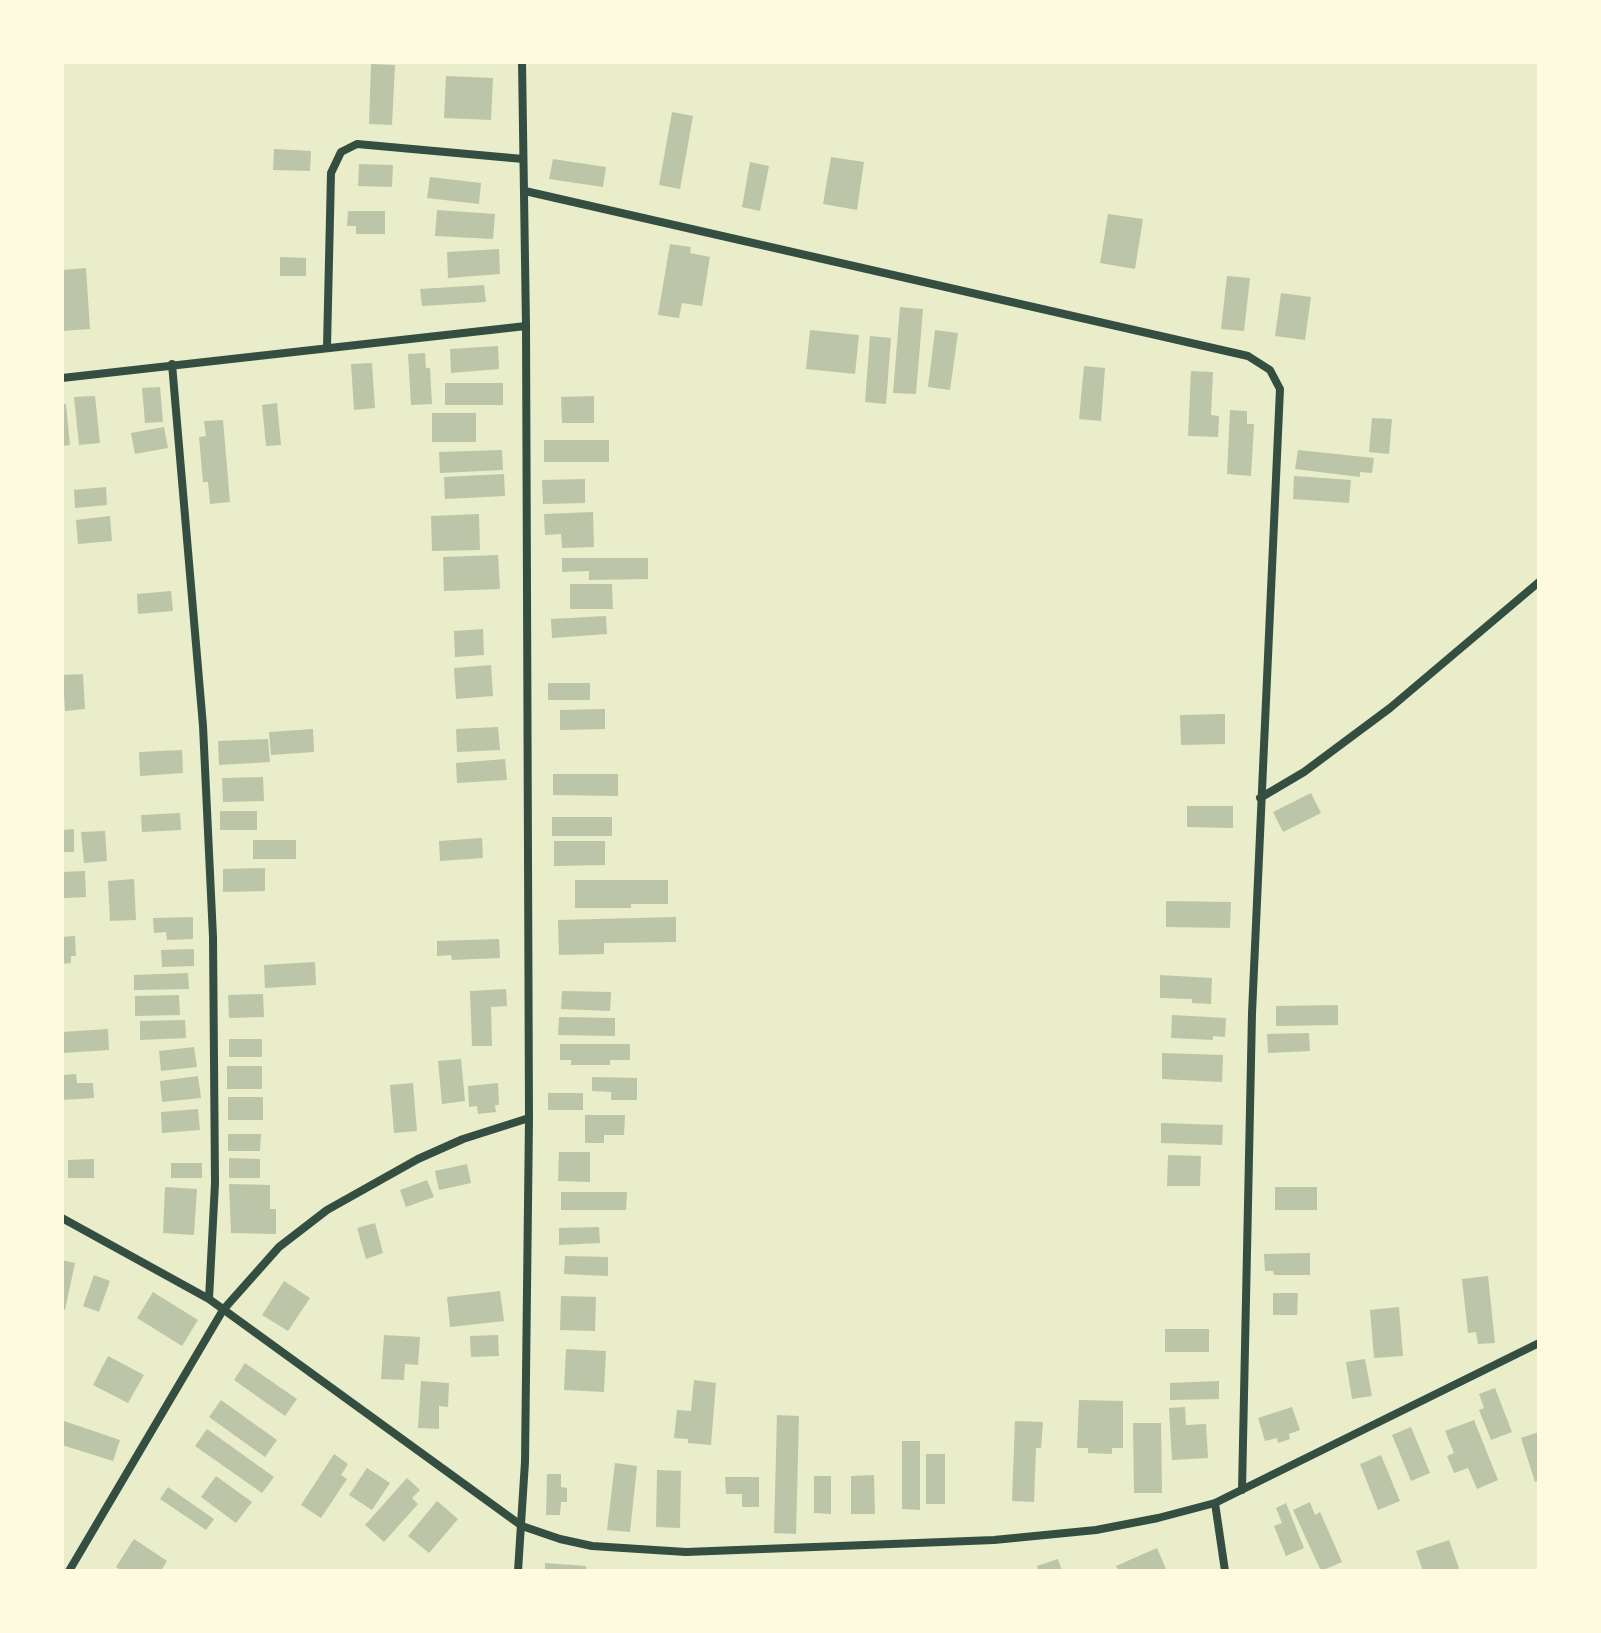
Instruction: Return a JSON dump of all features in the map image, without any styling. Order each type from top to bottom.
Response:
[{"type":"street","points":[[518,1571],[522,1526],[529,1118],[522,62]]},
{"type":"street","points":[[327,347],[331,173],[341,152],[357,144],[523,159]]},
{"type":"street","points":[[525,191],[1248,356],[1270,370],[1280,389],[1252,1013],[1242,1490]]},
{"type":"street","points":[[62,378],[526,326]]},
{"type":"street","points":[[172,364],[203,726],[213,937],[215,1183],[209,1299]]},
{"type":"street","points":[[1260,798],[1304,772],[1390,708],[1539,582]]},
{"type":"street","points":[[69,1571],[223,1310],[279,1247],[327,1210],[418,1159],[476,1135],[529,1118]]},
{"type":"street","points":[[62,1218],[209,1299],[522,1526],[592,1546],[686,1552],[994,1540],[1096,1530],[1158,1518],[1215,1503],[1539,1343]]},
{"type":"street","points":[[1215,1503],[1225,1571]]},
{"type":"building","points":[[371,64],[395,65],[392,125],[369,124]]},
{"type":"building","points":[[446,76],[493,78],[491,120],[444,118]]},
{"type":"building","points":[[672,112],[693,116],[680,189],[659,185]]},
{"type":"building","points":[[274,149],[311,151],[310,171],[273,170]]},
{"type":"building","points":[[831,157],[864,162],[857,210],[823,204]]},
{"type":"building","points":[[553,159],[606,167],[603,187],[549,179]]},
{"type":"building","points":[[750,162],[769,166],[760,211],[742,207]]},
{"type":"building","points":[[359,164],[393,165],[392,187],[358,186]]},
{"type":"building","points":[[430,177],[481,183],[479,204],[427,198]]},
{"type":"building","points":[[437,210],[495,214],[493,239],[435,236]]},
{"type":"building","points":[[348,211],[385,211],[385,234],[356,234],[356,226],[347,226]]},
{"type":"building","points":[[1108,214],[1143,219],[1135,269],[1100,263]]},
{"type":"building","points":[[670,244],[691,247],[690,253],[710,257],[702,306],[682,303],[679,318],[658,315]]},
{"type":"building","points":[[499,249],[500,274],[448,278],[447,252]]},
{"type":"building","points":[[280,257],[306,258],[306,276],[280,276]]},
{"type":"building","points":[[86,268],[90,329],[62,331],[62,270]]},
{"type":"building","points":[[1227,276],[1250,278],[1244,331],[1221,329]]},
{"type":"building","points":[[484,285],[486,302],[422,306],[420,289]]},
{"type":"building","points":[[1281,293],[1311,297],[1305,340],[1275,336]]},
{"type":"building","points":[[900,307],[923,309],[916,394],[893,393]]},
{"type":"building","points":[[810,330],[859,335],[855,374],[806,369]]},
{"type":"building","points":[[935,330],[958,333],[950,390],[928,387]]},
{"type":"building","points":[[870,336],[891,338],[886,404],[865,402]]},
{"type":"building","points":[[498,346],[499,369],[451,373],[450,349]]},
{"type":"building","points":[[425,353],[426,368],[430,368],[432,404],[411,405],[408,354]]},
{"type":"building","points":[[372,363],[375,408],[354,410],[351,364]]},
{"type":"building","points":[[1084,366],[1105,368],[1101,421],[1079,419]]},
{"type":"building","points":[[1191,371],[1213,372],[1211,415],[1219,416],[1218,437],[1188,436]]},
{"type":"building","points":[[445,383],[503,383],[503,405],[445,405]]},
{"type":"building","points":[[160,387],[163,422],[145,423],[142,388]]},
{"type":"building","points":[[95,396],[100,443],[79,445],[74,397]]},
{"type":"building","points":[[594,396],[594,423],[562,423],[561,397]]},
{"type":"building","points":[[277,403],[281,445],[266,446],[262,405]]},
{"type":"building","points":[[62,404],[66,404],[70,445],[62,446]]},
{"type":"building","points":[[1230,410],[1247,411],[1247,424],[1254,424],[1251,476],[1227,474]]},
{"type":"building","points":[[432,413],[476,413],[476,442],[432,442]]},
{"type":"building","points":[[1372,418],[1392,419],[1389,454],[1369,452]]},
{"type":"building","points":[[223,420],[230,502],[210,504],[208,482],[203,482],[199,437],[206,436],[204,421]]},
{"type":"building","points":[[164,427],[168,448],[135,454],[131,433]]},
{"type":"building","points":[[544,440],[609,440],[609,462],[544,462]]},
{"type":"building","points":[[502,450],[503,470],[440,473],[439,452]]},
{"type":"building","points":[[1298,450],[1374,458],[1372,473],[1360,472],[1360,477],[1295,469]]},
{"type":"building","points":[[504,474],[505,496],[445,499],[444,477]]},
{"type":"building","points":[[1294,476],[1351,480],[1349,503],[1293,499]]},
{"type":"building","points":[[585,479],[585,503],[543,504],[542,480]]},
{"type":"building","points":[[106,487],[107,505],[75,508],[74,490]]},
{"type":"building","points":[[593,512],[594,547],[562,548],[561,534],[545,535],[544,514]]},
{"type":"building","points":[[479,514],[480,550],[432,551],[431,516]]},
{"type":"building","points":[[110,516],[112,541],[78,544],[76,520]]},
{"type":"building","points":[[498,555],[500,589],[444,591],[443,557]]},
{"type":"building","points":[[562,558],[648,558],[648,579],[589,580],[589,571],[562,572]]},
{"type":"building","points":[[570,584],[612,584],[613,609],[570,609]]},
{"type":"building","points":[[171,591],[173,611],[138,614],[137,594]]},
{"type":"building","points":[[606,616],[607,634],[552,638],[551,619]]},
{"type":"building","points":[[483,629],[484,655],[455,657],[454,631]]},
{"type":"building","points":[[491,665],[493,696],[456,699],[454,668]]},
{"type":"building","points":[[83,674],[85,709],[65,711],[63,675]]},
{"type":"building","points":[[548,683],[590,683],[590,700],[548,700]]},
{"type":"building","points":[[605,709],[605,729],[560,730],[560,710]]},
{"type":"building","points":[[1225,714],[1225,744],[1181,745],[1180,715]]},
{"type":"building","points":[[498,727],[500,750],[457,752],[456,729]]},
{"type":"building","points":[[313,729],[314,752],[271,755],[269,732]]},
{"type":"building","points":[[268,739],[270,762],[219,765],[218,741]]},
{"type":"building","points":[[182,750],[183,773],[140,776],[139,752]]},
{"type":"building","points":[[505,759],[507,780],[457,783],[456,763]]},
{"type":"building","points":[[553,774],[618,774],[618,796],[553,795]]},
{"type":"building","points":[[263,777],[264,801],[223,802],[222,778]]},
{"type":"building","points":[[1311,793],[1321,813],[1283,832],[1273,812]]},
{"type":"building","points":[[1187,806],[1233,806],[1233,828],[1187,827]]},
{"type":"building","points":[[220,811],[257,811],[257,830],[220,830]]},
{"type":"building","points":[[180,813],[181,830],[142,832],[141,815]]},
{"type":"building","points":[[552,817],[612,817],[612,836],[552,836]]},
{"type":"building","points":[[74,829],[74,852],[62,852],[62,830]]},
{"type":"building","points":[[105,831],[107,861],[84,863],[81,832]]},
{"type":"building","points":[[482,838],[483,858],[440,861],[439,841]]},
{"type":"building","points":[[253,840],[296,840],[296,859],[253,859]]},
{"type":"building","points":[[554,841],[605,841],[605,865],[554,866]]},
{"type":"building","points":[[265,868],[265,891],[223,892],[223,869]]},
{"type":"building","points":[[85,871],[86,897],[64,898],[62,872]]},
{"type":"building","points":[[134,879],[136,920],[110,921],[108,881]]},
{"type":"building","points":[[575,880],[668,880],[668,904],[631,904],[631,908],[575,908]]},
{"type":"building","points":[[1166,901],[1231,902],[1230,928],[1166,927]]},
{"type":"building","points":[[193,917],[193,939],[167,940],[166,932],[154,933],[153,918]]},
{"type":"building","points":[[676,917],[676,942],[604,943],[604,954],[559,955],[558,920]]},
{"type":"building","points":[[75,936],[76,956],[71,956],[71,963],[62,964],[62,937]]},
{"type":"building","points":[[499,939],[500,958],[452,960],[451,955],[437,956],[437,941]]},
{"type":"building","points":[[194,949],[194,966],[162,967],[161,950]]},
{"type":"building","points":[[315,962],[316,985],[265,988],[264,965]]},
{"type":"building","points":[[188,973],[189,989],[134,990],[134,975]]},
{"type":"building","points":[[1160,975],[1212,978],[1211,1004],[1192,1003],[1192,999],[1160,998]]},
{"type":"building","points":[[506,989],[507,1006],[491,1007],[492,1046],[472,1046],[470,991]]},
{"type":"building","points":[[562,991],[611,992],[610,1011],[561,1009]]},
{"type":"building","points":[[263,994],[264,1017],[229,1018],[228,995]]},
{"type":"building","points":[[179,995],[180,1015],[135,1016],[135,996]]},
{"type":"building","points":[[1338,1005],[1338,1025],[1276,1026],[1276,1006]]},
{"type":"building","points":[[1172,1015],[1226,1018],[1225,1037],[1213,1036],[1213,1040],[1171,1038]]},
{"type":"building","points":[[559,1017],[615,1018],[615,1036],[558,1035]]},
{"type":"building","points":[[185,1020],[186,1038],[140,1040],[140,1021]]},
{"type":"building","points":[[108,1029],[109,1050],[62,1053],[62,1032]]},
{"type":"building","points":[[1309,1033],[1310,1051],[1268,1053],[1267,1034]]},
{"type":"building","points":[[229,1039],[262,1039],[262,1057],[229,1057]]},
{"type":"building","points":[[560,1044],[630,1044],[630,1060],[610,1060],[610,1065],[571,1065],[571,1060],[560,1060]]},
{"type":"building","points":[[194,1047],[197,1067],[161,1071],[159,1051]]},
{"type":"building","points":[[1162,1053],[1223,1055],[1222,1082],[1162,1079]]},
{"type":"building","points":[[461,1059],[465,1101],[442,1104],[438,1061]]},
{"type":"building","points":[[227,1066],[262,1066],[262,1089],[227,1089]]},
{"type":"building","points":[[76,1074],[77,1083],[93,1083],[94,1098],[62,1100],[62,1075]]},
{"type":"building","points":[[198,1076],[201,1098],[162,1102],[160,1081]]},
{"type":"building","points":[[592,1077],[637,1078],[637,1100],[611,1100],[611,1092],[592,1091]]},
{"type":"building","points":[[413,1083],[417,1131],[394,1133],[390,1085]]},
{"type":"building","points":[[498,1083],[499,1105],[495,1105],[496,1112],[478,1114],[477,1106],[469,1107],[468,1086]]},
{"type":"building","points":[[548,1093],[583,1093],[583,1110],[548,1110]]},
{"type":"building","points":[[228,1097],[263,1097],[263,1120],[228,1120]]},
{"type":"building","points":[[198,1109],[200,1130],[162,1133],[161,1112]]},
{"type":"building","points":[[585,1115],[625,1115],[624,1135],[604,1135],[604,1143],[585,1143]]},
{"type":"building","points":[[1161,1123],[1223,1125],[1222,1145],[1161,1143]]},
{"type":"building","points":[[228,1134],[261,1134],[260,1151],[228,1151]]},
{"type":"building","points":[[559,1152],[590,1152],[590,1182],[558,1181]]},
{"type":"building","points":[[1168,1155],[1201,1156],[1200,1186],[1167,1186]]},
{"type":"building","points":[[229,1158],[260,1159],[260,1178],[229,1178]]},
{"type":"building","points":[[94,1159],[94,1178],[68,1178],[68,1160]]},
{"type":"building","points":[[171,1163],[202,1163],[202,1178],[171,1178]]},
{"type":"building","points":[[467,1164],[471,1183],[439,1190],[435,1171]]},
{"type":"building","points":[[427,1180],[434,1197],[406,1207],[400,1190]]},
{"type":"building","points":[[229,1184],[270,1185],[270,1209],[276,1209],[276,1234],[231,1233]]},
{"type":"building","points":[[165,1187],[197,1189],[194,1235],[163,1233]]},
{"type":"building","points":[[1275,1187],[1317,1187],[1317,1210],[1275,1210]]},
{"type":"building","points":[[561,1192],[627,1192],[626,1210],[561,1210]]},
{"type":"building","points":[[375,1223],[383,1253],[366,1259],[357,1228]]},
{"type":"building","points":[[599,1227],[600,1243],[559,1245],[559,1228]]},
{"type":"building","points":[[1310,1253],[1310,1275],[1274,1275],[1273,1271],[1265,1271],[1264,1254]]},
{"type":"building","points":[[565,1256],[608,1257],[608,1276],[564,1274]]},
{"type":"building","points":[[62,1260],[75,1263],[65,1310],[62,1309]]},
{"type":"building","points":[[94,1275],[110,1281],[99,1312],[83,1306]]},
{"type":"building","points":[[1488,1276],[1495,1343],[1478,1344],[1476,1332],[1468,1333],[1462,1279]]},
{"type":"building","points":[[284,1281],[310,1298],[288,1331],[262,1315]]},
{"type":"building","points":[[500,1291],[504,1321],[450,1327],[447,1297]]},
{"type":"building","points":[[153,1292],[198,1320],[182,1346],[137,1318]]},
{"type":"building","points":[[1273,1293],[1298,1293],[1297,1315],[1273,1315]]},
{"type":"building","points":[[561,1296],[596,1297],[595,1331],[560,1330]]},
{"type":"building","points":[[1399,1307],[1403,1356],[1374,1358],[1370,1310]]},
{"type":"building","points":[[1165,1329],[1209,1329],[1209,1352],[1165,1352]]},
{"type":"building","points":[[384,1335],[420,1337],[418,1365],[405,1364],[404,1380],[381,1379]]},
{"type":"building","points":[[498,1335],[499,1356],[471,1357],[470,1336]]},
{"type":"building","points":[[566,1349],[606,1351],[604,1392],[564,1390]]},
{"type":"building","points":[[108,1356],[144,1375],[128,1403],[93,1385]]},
{"type":"building","points":[[1365,1359],[1372,1396],[1352,1399],[1346,1362]]},
{"type":"building","points":[[245,1363],[297,1399],[285,1416],[234,1380]]},
{"type":"building","points":[[694,1380],[716,1383],[711,1445],[674,1438],[677,1410],[691,1411]]},
{"type":"building","points":[[421,1381],[449,1383],[448,1407],[439,1406],[439,1429],[418,1428]]},
{"type":"building","points":[[1219,1381],[1219,1399],[1170,1400],[1170,1383]]},
{"type":"building","points":[[1495,1388],[1512,1432],[1491,1440],[1479,1410],[1484,1408],[1479,1394]]},
{"type":"building","points":[[221,1400],[277,1440],[265,1457],[209,1417]]},
{"type":"building","points":[[1079,1400],[1123,1401],[1123,1448],[1112,1448],[1112,1454],[1088,1453],[1088,1448],[1077,1448]]},
{"type":"building","points":[[1185,1407],[1186,1425],[1206,1424],[1208,1458],[1172,1460],[1169,1408]]},
{"type":"building","points":[[1292,1407],[1300,1430],[1289,1434],[1290,1439],[1278,1443],[1277,1438],[1265,1441],[1258,1418]]},
{"type":"building","points":[[777,1415],[799,1416],[796,1534],[774,1533]]},
{"type":"building","points":[[1474,1420],[1498,1480],[1477,1489],[1468,1468],[1454,1473],[1447,1456],[1454,1453],[1445,1431]]},
{"type":"building","points":[[64,1421],[120,1440],[113,1461],[62,1445]]},
{"type":"building","points":[[1015,1421],[1043,1422],[1041,1448],[1036,1448],[1034,1502],[1012,1501]]},
{"type":"building","points":[[1133,1423],[1161,1423],[1162,1493],[1134,1493]]},
{"type":"building","points":[[1411,1427],[1430,1473],[1411,1481],[1392,1435]]},
{"type":"building","points":[[207,1429],[274,1477],[262,1493],[195,1446]]},
{"type":"building","points":[[1539,1432],[1539,1480],[1535,1482],[1521,1438]]},
{"type":"building","points":[[902,1441],[920,1441],[920,1510],[902,1509]]},
{"type":"building","points":[[334,1454],[348,1464],[341,1475],[347,1479],[321,1518],[301,1505]]},
{"type":"building","points":[[926,1454],[945,1454],[945,1504],[926,1504]]},
{"type":"building","points":[[1381,1455],[1400,1501],[1378,1510],[1360,1464]]},
{"type":"building","points":[[615,1463],[637,1466],[630,1532],[607,1530]]},
{"type":"building","points":[[367,1468],[390,1483],[372,1510],[349,1495]]},
{"type":"building","points":[[657,1470],[681,1471],[680,1528],[656,1527]]},
{"type":"building","points":[[547,1474],[561,1474],[561,1487],[567,1488],[567,1502],[561,1502],[560,1515],[546,1515]]},
{"type":"building","points":[[874,1475],[875,1514],[851,1514],[851,1476]]},
{"type":"building","points":[[216,1476],[252,1502],[236,1523],[201,1497]]},
{"type":"building","points":[[814,1476],[831,1476],[831,1514],[814,1513]]},
{"type":"building","points":[[725,1477],[759,1477],[759,1507],[742,1507],[742,1494],[726,1494]]},
{"type":"building","points":[[407,1478],[420,1490],[412,1498],[418,1504],[384,1542],[365,1525]]},
{"type":"building","points":[[168,1487],[214,1519],[206,1530],[160,1499]]},
{"type":"building","points":[[437,1501],[458,1519],[429,1553],[408,1536]]},
{"type":"building","points":[[1310,1502],[1315,1515],[1320,1512],[1342,1562],[1321,1571],[1293,1510]]},
{"type":"building","points":[[1286,1503],[1304,1548],[1286,1556],[1274,1526],[1282,1523],[1276,1508]]},
{"type":"building","points":[[134,1539],[167,1561],[161,1571],[122,1571],[116,1567]]},
{"type":"building","points":[[1449,1540],[1460,1571],[1423,1571],[1416,1551]]},
{"type":"building","points":[[1157,1548],[1166,1569],[1119,1571],[1116,1566]]},
{"type":"building","points":[[1058,1559],[1062,1571],[1038,1571],[1037,1566]]},
{"type":"building","points":[[545,1563],[586,1566],[586,1571],[545,1571]]}]
